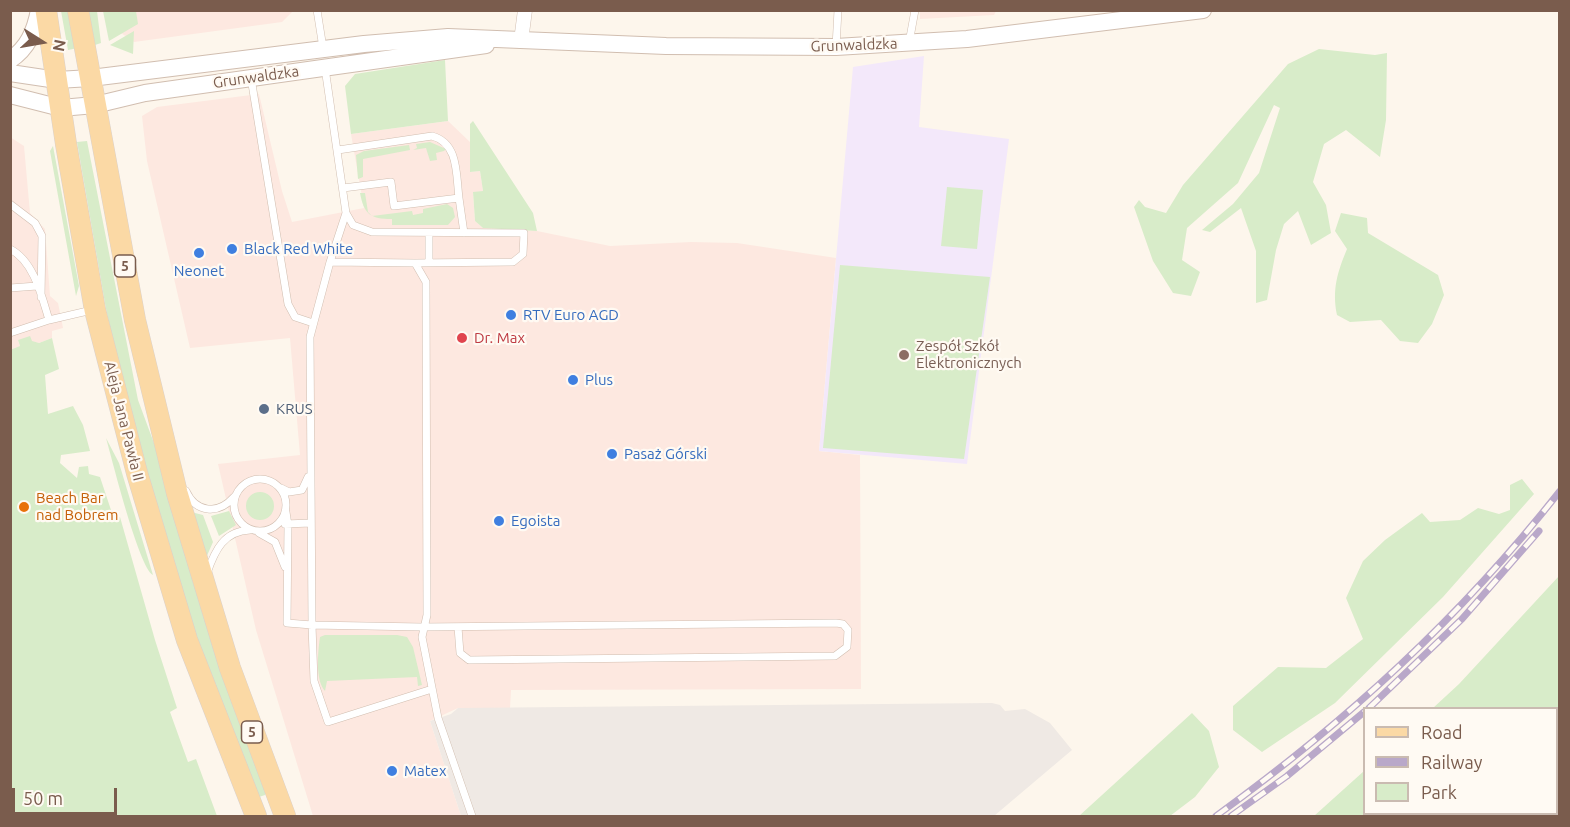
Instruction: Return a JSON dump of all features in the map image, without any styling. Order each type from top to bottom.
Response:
[{"type":"main road","name":"Aleja Jana Pawła II","points":[[46,10],[95,309],[137,473],[170,590],[198,671],[253,809]]},
{"type":"main road","name":"5","points":[[78,10],[135,320],[168,452],[203,584],[230,668],[285,816]]},
{"type":"street","points":[[10,60],[27,45],[39,10]]},
{"type":"street","points":[[521,42],[525,10]]},
{"type":"street","name":"Grunwaldzka","points":[[10,73],[57,80],[91,78],[323,49],[448,37],[521,42],[836,47],[909,43],[1203,10]]},
{"type":"street","name":"Grunwaldzka","points":[[10,95],[61,108],[95,105],[145,93],[251,78],[450,55],[503,41]]},
{"type":"lane","points":[[317,10],[346,213],[353,225],[360,230],[372,232],[524,233],[523,254],[513,262],[330,262]]},
{"type":"lane","points":[[836,47],[838,10]]},
{"type":"lane","points":[[909,43],[915,10]]},
{"type":"lane","points":[[251,78],[288,304],[295,317],[314,323]]},
{"type":"lane","points":[[338,150],[432,136],[445,142],[453,153],[464,233]]},
{"type":"lane","points":[[343,188],[391,182],[394,206],[459,198]]},
{"type":"lane","points":[[10,204],[38,225],[42,236],[41,297]]},
{"type":"lane","points":[[346,213],[310,337],[314,681],[328,722],[432,689]]},
{"type":"lane","points":[[429,233],[429,263]]},
{"type":"lane","points":[[10,249],[22,258],[37,286],[49,320]]},
{"type":"lane","points":[[415,263],[426,282],[428,615],[422,627],[424,655],[438,718],[472,816]]},
{"type":"lane","points":[[10,288],[37,286]]},
{"type":"lane","points":[[10,333],[49,320],[95,309]]},
{"type":"lane","points":[[168,452],[194,505],[214,509],[229,503],[247,482],[255,479],[272,482],[289,492],[302,490],[307,485],[311,466]]},
{"type":"lane","points":[[279,487],[284,495],[288,525],[287,623],[458,627],[836,623],[843,624],[848,630],[848,638],[847,647],[835,656],[469,660],[460,653],[458,627]]},
{"type":"lane","points":[[236,495],[234,512],[243,526],[275,542],[280,550],[287,585]]},
{"type":"lane","points":[[203,584],[214,553],[220,544],[232,534],[270,530],[279,523],[286,512]]},
{"type":"lane","points":[[279,523],[311,524]]},
{"type":"shaded area","points":[[920,10],[996,11],[994,15],[920,19]]},
{"type":"shaded area","points":[[117,11],[293,11],[282,22],[134,42],[121,33]]},
{"type":"shaded area","name":"Zespół Szkół Elektronicznych","points":[[924,56],[919,127],[1009,139],[967,464],[819,451],[853,67]]},
{"type":"shaded area","points":[[259,94],[282,191],[292,222],[364,208],[351,134],[448,121],[470,142],[470,172],[480,171],[483,191],[473,193],[475,221],[483,228],[537,231],[610,246],[691,242],[737,243],[836,258],[819,451],[860,455],[861,689],[511,690],[510,708],[458,708],[430,721],[461,816],[313,816],[256,630],[218,464],[300,455],[290,338],[190,348],[147,161],[142,116],[157,107]]},
{"type":"shaded area","points":[[10,137],[24,146],[30,213],[45,229],[50,296],[58,303],[63,328],[52,331],[52,338],[39,343],[18,340],[20,346],[11,350]]},
{"type":"shaded area","points":[[992,703],[1000,705],[1005,711],[1025,709],[1050,723],[1072,750],[994,816],[461,816],[430,721],[451,714],[458,708]]},
{"type":"green space","points":[[61,11],[71,11],[78,48],[68,50]]},
{"type":"green space","points":[[88,11],[97,11],[101,43],[95,45]]},
{"type":"green space","points":[[103,11],[136,11],[138,24],[109,41]]},
{"type":"green space","points":[[134,31],[133,54],[110,45]]},
{"type":"green space","points":[[1319,49],[1375,55],[1387,53],[1386,120],[1380,157],[1346,130],[1324,144],[1313,182],[1326,205],[1331,233],[1311,245],[1298,211],[1284,224],[1276,250],[1267,300],[1256,303],[1256,251],[1241,208],[1210,232],[1202,230],[1233,204],[1259,173],[1280,108],[1274,105],[1238,183],[1187,228],[1182,260],[1200,272],[1191,296],[1173,293],[1153,261],[1134,207],[1139,200],[1145,207],[1166,213],[1183,185],[1288,64]]},
{"type":"green space","points":[[445,60],[448,121],[351,134],[345,86],[355,74]]},
{"type":"green space","points":[[473,121],[533,213],[537,231],[483,228],[475,221],[473,192],[483,191],[480,171],[470,172],[470,124]]},
{"type":"green space","points":[[87,141],[138,400],[158,454],[265,788],[265,795],[259,797],[205,669],[132,423],[106,309],[77,142]]},
{"type":"green space","points":[[430,142],[446,149],[436,153],[437,160],[430,161],[426,148],[413,150],[417,148],[416,144]]},
{"type":"green space","points":[[409,145],[410,150],[363,159],[363,177],[358,179],[356,155],[364,151]]},
{"type":"green space","points":[[53,146],[79,286],[76,296],[50,151]]},
{"type":"green space","points":[[947,187],[983,190],[977,249],[941,246]]},
{"type":"green space","points":[[360,193],[365,193],[368,212]]},
{"type":"green space","points":[[447,204],[453,208],[455,217],[448,225],[392,225],[392,219],[373,216],[412,211],[413,215],[423,213],[423,209]]},
{"type":"green space","points":[[1341,213],[1367,218],[1368,233],[1438,275],[1444,295],[1432,324],[1418,343],[1400,341],[1381,320],[1350,322],[1337,315],[1336,282],[1347,249],[1335,231]]},
{"type":"green space","points":[[840,265],[990,277],[964,459],[823,448]]},
{"type":"green space","points":[[30,336],[32,341],[39,343],[52,338],[59,369],[45,375],[48,414],[73,406],[83,425],[90,451],[61,455],[60,463],[77,478],[79,467],[88,466],[89,474],[100,477],[114,519],[120,517],[177,708],[170,712],[188,762],[196,759],[217,816],[11,816],[10,350],[20,346],[18,340]]},
{"type":"green space","points":[[106,438],[119,463],[153,575],[147,568],[134,534]]},
{"type":"green space","points":[[1522,479],[1534,494],[1443,597],[1335,703],[1262,752],[1233,730],[1233,706],[1278,667],[1326,668],[1363,639],[1346,598],[1363,561],[1385,540],[1422,513],[1430,522],[1460,520],[1478,508],[1499,514],[1510,510],[1510,485]]},
{"type":"green space","points":[[260,492],[270,496],[274,506],[270,516],[260,520],[250,516],[246,506],[250,496]]},
{"type":"green space","points":[[229,511],[236,525],[219,536],[211,516]]},
{"type":"green space","points":[[191,512],[203,515],[213,542],[206,558]]},
{"type":"green space","points":[[1559,576],[1559,816],[1314,816],[1363,772],[1363,815],[1558,815],[1558,707],[1434,707],[1459,684]]},
{"type":"green space","points":[[325,635],[407,637],[413,647],[422,685],[418,686],[417,677],[327,681],[325,691],[320,680],[318,665],[320,637]]},
{"type":"green space","points":[[1192,713],[1209,731],[1219,767],[1195,797],[1170,816],[1079,816]]},
{"type":"railway","points":[[1216,816],[1311,743],[1399,666],[1482,582],[1560,491]]},
{"type":"railway","points":[[1370,707],[1462,619],[1539,531]]},
{"type":"railway","points":[[1231,816],[1287,776],[1363,713]]},
{"type":"place","name":"Black Red White","points":[[232,249]]},
{"type":"place","name":"Neonet","points":[[199,253]]},
{"type":"place","name":"RTV Euro AGD","points":[[511,315]]},
{"type":"place","name":"Dr. Max","points":[[462,338]]},
{"type":"place","name":"Zespół Szkół Elektronicznych","points":[[904,355]]},
{"type":"place","name":"Plus","points":[[573,380]]},
{"type":"place","name":"KRUS","points":[[264,409]]},
{"type":"place","name":"Pasaż Górski","points":[[612,454]]},
{"type":"place","name":"Beach Bar nad Bobrem","points":[[24,507]]},
{"type":"place","name":"Egoista","points":[[499,521]]},
{"type":"place","name":"Matex","points":[[392,771]]}]
